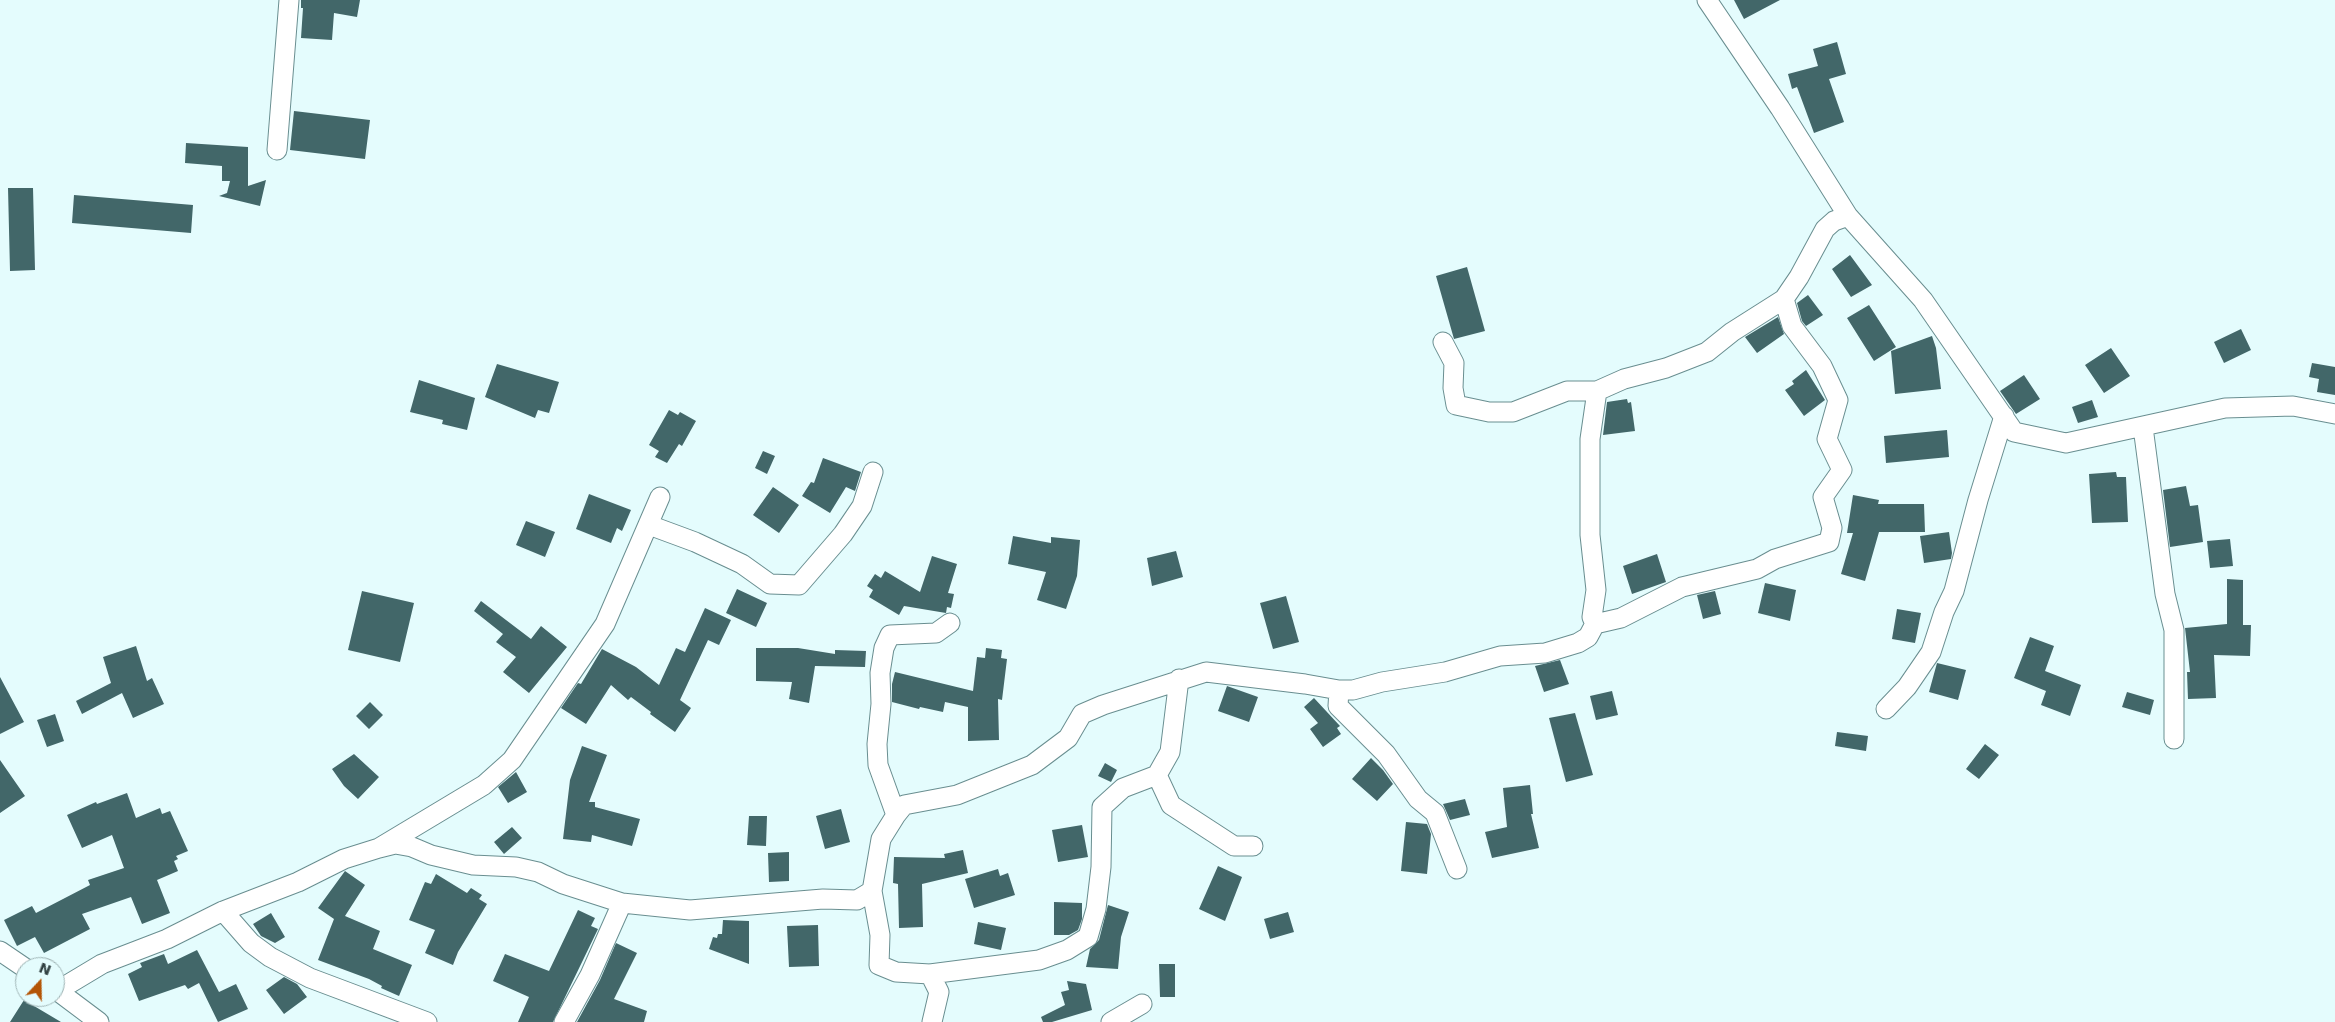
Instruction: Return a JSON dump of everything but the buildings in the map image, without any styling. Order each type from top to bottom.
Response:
[{"type":"street","points":[[277,150],[289,0]]},
{"type":"street","points":[[1707,0],[1780,108],[1848,216],[1923,300],[2014,432],[2066,442],[2225,408],[2294,406],[2335,414]]},
{"type":"street","points":[[1443,342],[1454,363],[1453,388],[1456,405],[1489,412],[1513,412],[1567,391],[1596,390],[1624,379],[1666,368],[1707,352],[1740,326],[1784,299],[1799,277],[1825,229],[1834,221],[1848,216]]},
{"type":"street","points":[[1179,679],[1170,752],[1157,775],[1124,788],[1102,807],[1101,867],[1096,909],[1088,937],[1067,950],[1039,960],[930,974],[896,972],[879,965],[880,935],[872,891],[882,840],[904,805],[957,795],[1032,765],[1068,738],[1082,714],[1179,679],[1206,672],[1340,690],[1354,690],[1382,682],[1445,672],[1500,656],[1545,653],[1578,643],[1588,637],[1595,624],[1621,618],[1682,588],[1757,569],[1775,559],[1829,542],[1832,528],[1823,497],[1842,470],[1827,439],[1838,400],[1822,366],[1792,326],[1784,299]]},
{"type":"street","points":[[1595,624],[1592,617],[1596,590],[1590,534],[1590,439],[1596,390]]},
{"type":"street","points":[[1886,709],[1907,687],[1931,652],[1944,612],[1954,591],[1978,500],[2004,416]]},
{"type":"street","points":[[2143,427],[2164,584],[2174,630],[2174,739]]},
{"type":"street","points":[[649,525],[695,542],[742,564],[770,584],[799,585],[843,534],[862,506],[873,472]]},
{"type":"street","points":[[379,848],[484,785],[512,760],[605,624],[660,497]]},
{"type":"street","points":[[896,815],[878,766],[876,744],[881,704],[880,673],[884,648],[890,635],[936,633],[950,623]]},
{"type":"street","points":[[1340,690],[1338,706],[1386,754],[1418,799],[1436,813],[1457,869]]},
{"type":"street","points":[[1157,775],[1171,805],[1234,846],[1253,846]]},
{"type":"street","points":[[65,985],[102,964],[168,939],[223,911],[298,882],[344,859],[395,844],[412,847],[431,855],[473,865],[516,867],[538,872],[563,884],[622,903],[690,910],[824,899],[857,900],[872,891]]},
{"type":"street","points":[[564,1022],[590,975],[622,903]]},
{"type":"street","points":[[223,911],[251,943],[270,957],[310,978],[427,1022]]},
{"type":"street","points":[[0,951],[15,961]]},
{"type":"street","points":[[930,974],[939,992],[932,1022]]},
{"type":"street","points":[[65,997],[99,1022]]},
{"type":"street","points":[[1111,1022],[1142,1004]]}]
